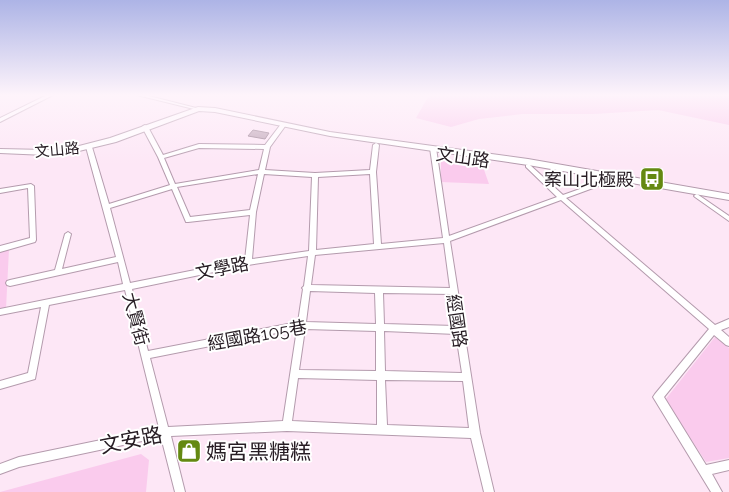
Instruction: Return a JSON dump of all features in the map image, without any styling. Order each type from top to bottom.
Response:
[{"type":"main road","name":"文山路","points":[[0,151],[62,152],[89,146],[172,118]]},
{"type":"main road","name":"文山路","points":[[240,118],[376,145],[433,150]]},
{"type":"main road","name":"文山路","points":[[282,127],[528,164],[667,188],[729,202]]},
{"type":"main road","name":"文山路","points":[[528,164],[610,180],[729,197]]},
{"type":"street","points":[[145,127],[161,157],[188,220],[253,212]]},
{"type":"street","points":[[248,262],[253,212],[260,172],[267,146],[282,127]]},
{"type":"street","points":[[376,145],[373,172],[378,246]]},
{"type":"street","name":"大賢街","points":[[89,146],[146,355],[180,492]]},
{"type":"street","points":[[161,157],[199,146],[267,146]]},
{"type":"street","name":"經國路","points":[[433,150],[458,330],[475,433],[490,492]]},
{"type":"street","points":[[528,164],[562,198],[729,342]]},
{"type":"street","points":[[106,207],[173,186],[260,172],[314,175],[373,172]]},
{"type":"street","points":[[287,426],[312,253],[314,175]]},
{"type":"street","name":"文學路","points":[[0,312],[248,262],[312,253],[447,240],[610,180]]},
{"type":"street","points":[[0,191],[31,186],[33,192],[33,240],[0,249]]},
{"type":"street","points":[[697,196],[729,219]]},
{"type":"street","points":[[58,272],[68,234]]},
{"type":"street","points":[[10,283],[120,259]]},
{"type":"street","points":[[306,288],[453,291]]},
{"type":"street","points":[[378,289],[382,429]]},
{"type":"street","points":[[0,385],[32,376],[46,303]]},
{"type":"street","points":[[718,492],[658,397],[714,329],[729,323]]},
{"type":"street","name":"經國路105巷","points":[[146,355],[301,325],[458,330]]},
{"type":"street","points":[[295,374],[466,378]]},
{"type":"street","name":"文安路","points":[[0,469],[19,462],[164,432],[287,426],[475,433]]},
{"type":"street","points":[[704,470],[729,465]]},
{"type":"shaded area","points":[[416,118],[488,118],[451,127]]},
{"type":"shaded area","points":[[696,118],[729,118],[729,125]]},
{"type":"shaded area","points":[[441,158],[482,164],[489,184],[441,182]]},
{"type":"shaded area","points":[[9,249],[6,309],[0,310],[0,251]]},
{"type":"shaded area","points":[[715,337],[729,348],[729,458],[706,462],[665,400]]},
{"type":"shaded area","points":[[141,454],[149,460],[146,492],[0,492]]},
{"type":"building","points":[[253,130],[269,133],[265,139],[248,136]]},
{"type":"place","name":"案山北極殿","points":[[652,179]]},
{"type":"place","name":"媽宮黑糖糕","points":[[189,451]]}]
